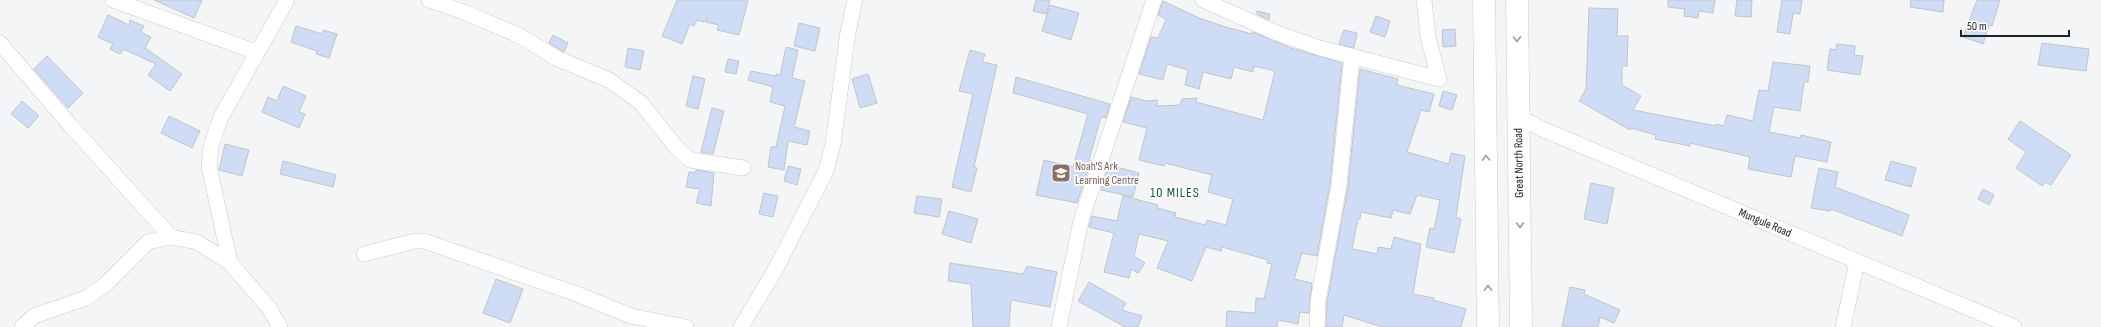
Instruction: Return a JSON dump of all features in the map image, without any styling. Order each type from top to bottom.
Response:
[{"type":"highway","points":[[1484,0],[1488,327]]},
{"type":"highway","name":"Great North Road","points":[[1517,0],[1521,327]]},
{"type":"street","points":[[113,0],[256,52]]},
{"type":"street","points":[[230,263],[209,166],[211,146],[221,117],[256,52],[287,0]]},
{"type":"street","points":[[429,0],[464,12],[520,36],[556,58],[609,80],[641,102],[676,147],[690,160],[743,168]]},
{"type":"street","points":[[741,327],[774,272],[826,171],[833,144],[847,38],[855,0]]},
{"type":"street","points":[[1059,327],[1082,220],[1154,0]]},
{"type":"street","points":[[1202,0],[1274,32],[1320,48],[1439,79],[1428,37],[1424,0]]},
{"type":"street","points":[[0,43],[5,56],[70,125],[171,238]]},
{"type":"street","points":[[1317,327],[1318,302],[1339,185],[1352,56]]},
{"type":"street","name":"Mungule Road","points":[[1518,117],[1542,129],[2014,327]]},
{"type":"street","points":[[22,327],[34,316],[86,298],[106,284],[148,242],[171,238],[197,242],[230,263],[269,308],[280,327]]},
{"type":"street","points":[[364,254],[415,241],[424,241],[577,294],[631,316],[686,327]]},
{"type":"street","points":[[1843,327],[1857,262]]},
{"type":"building","points":[[154,0],[202,0],[194,18]]},
{"type":"building","points":[[677,0],[748,0],[739,35],[717,30],[719,25],[706,22],[707,18],[704,22],[697,20],[694,26],[690,24],[682,44],[662,36]]},
{"type":"building","points":[[1036,0],[1050,0],[1046,14],[1033,11]]},
{"type":"building","points":[[1668,0],[1715,0],[1713,13],[1699,11],[1698,18],[1684,16],[1685,9],[1668,7]]},
{"type":"building","points":[[1737,0],[1752,0],[1751,17],[1735,16]]},
{"type":"building","points":[[1782,0],[1802,0],[1800,14],[1793,13],[1790,34],[1777,32]]},
{"type":"building","points":[[1911,0],[1944,0],[1943,12],[1910,7]]},
{"type":"building","points":[[1977,0],[2000,0],[1992,26],[1989,25],[1983,44],[1963,37]]},
{"type":"building","points":[[1163,1],[1199,18],[1252,34],[1253,32],[1291,48],[1342,63],[1330,184],[1317,256],[1302,253],[1294,279],[1312,283],[1309,313],[1300,312],[1298,324],[1278,320],[1277,327],[1226,327],[1227,311],[1255,313],[1256,298],[1264,299],[1272,264],[1267,263],[1268,260],[1222,247],[1221,251],[1206,247],[1192,281],[1157,268],[1168,241],[1139,234],[1134,256],[1145,263],[1138,273],[1131,269],[1129,278],[1104,272],[1114,233],[1089,227],[1090,223],[1092,216],[1117,221],[1123,196],[1158,205],[1157,208],[1176,213],[1175,217],[1205,225],[1207,220],[1226,225],[1233,199],[1208,192],[1212,175],[1165,163],[1164,166],[1139,160],[1147,128],[1123,122],[1131,97],[1146,101],[1157,100],[1157,106],[1180,105],[1182,99],[1197,98],[1196,102],[1263,120],[1275,71],[1254,66],[1253,72],[1234,67],[1231,79],[1203,72],[1199,89],[1185,85],[1188,70],[1167,64],[1163,80],[1139,74],[1151,37],[1158,38],[1166,19],[1158,15]]},
{"type":"building","points":[[1050,5],[1079,13],[1071,40],[1042,31]]},
{"type":"building","points":[[1589,8],[1618,9],[1617,36],[1628,36],[1627,66],[1622,66],[1622,85],[1641,96],[1633,110],[1716,126],[1716,124],[1724,126],[1727,115],[1753,121],[1759,90],[1768,91],[1773,62],[1810,66],[1808,82],[1804,82],[1800,111],[1774,107],[1769,132],[1800,138],[1801,135],[1831,142],[1827,162],[1795,156],[1791,177],[1748,169],[1750,157],[1690,143],[1690,146],[1655,139],[1656,135],[1631,128],[1630,130],[1579,101],[1586,89]]},
{"type":"building","points":[[1257,11],[1270,14],[1269,20],[1257,14]]},
{"type":"building","points":[[108,15],[129,25],[130,20],[144,26],[141,32],[151,37],[145,48],[182,74],[170,91],[148,75],[156,64],[123,49],[120,54],[110,49],[113,44],[98,37]]},
{"type":"building","points":[[1376,16],[1390,21],[1385,37],[1370,32]]},
{"type":"building","points":[[799,23],[820,28],[815,51],[794,46]]},
{"type":"building","points":[[296,26],[322,34],[323,30],[337,34],[329,58],[316,54],[317,51],[291,42]]},
{"type":"building","points":[[1455,29],[1456,46],[1443,47],[1442,30]]},
{"type":"building","points":[[1344,30],[1357,33],[1354,48],[1339,44]]},
{"type":"building","points":[[553,35],[568,43],[564,52],[549,43]]},
{"type":"building","points":[[2042,43],[2089,49],[2086,71],[2038,65]]},
{"type":"building","points":[[1837,44],[1855,46],[1854,55],[1863,56],[1860,75],[1827,70],[1830,49],[1836,50]]},
{"type":"building","points":[[786,47],[798,50],[792,78],[805,81],[794,127],[810,131],[807,145],[788,141],[784,170],[768,167],[771,147],[776,147],[785,106],[770,102],[773,87],[748,80],[751,71],[776,76],[776,74],[780,75]]},
{"type":"building","points":[[628,48],[644,51],[640,70],[625,67]]},
{"type":"building","points":[[970,50],[985,54],[982,62],[997,65],[974,167],[977,168],[971,192],[952,187],[973,94],[959,91]]},
{"type":"building","points":[[47,56],[83,93],[68,108],[34,69]]},
{"type":"building","points":[[728,59],[739,61],[736,74],[725,72]]},
{"type":"building","points":[[1360,69],[1398,79],[1397,85],[1434,94],[1429,112],[1421,110],[1407,152],[1449,164],[1451,153],[1465,156],[1456,217],[1461,219],[1454,253],[1426,247],[1430,228],[1434,229],[1440,200],[1417,195],[1410,214],[1393,210],[1391,218],[1361,212],[1360,219],[1358,219],[1352,249],[1377,254],[1378,247],[1391,249],[1394,237],[1421,244],[1413,294],[1434,298],[1433,300],[1466,309],[1461,327],[1382,327],[1344,315],[1342,327],[1326,327],[1327,302],[1348,186]]},
{"type":"building","points":[[868,74],[877,103],[860,108],[852,79]]},
{"type":"building","points":[[693,76],[705,79],[698,109],[686,106]]},
{"type":"building","points":[[1016,77],[1110,104],[1106,118],[1101,117],[1089,160],[1091,161],[1077,203],[1036,195],[1044,160],[1073,167],[1088,114],[1013,93]]},
{"type":"building","points":[[283,86],[306,96],[299,112],[305,114],[299,128],[262,112],[268,97],[277,101]]},
{"type":"building","points":[[1443,91],[1457,95],[1452,110],[1439,106]]},
{"type":"building","points":[[22,101],[39,116],[28,128],[11,114]]},
{"type":"building","points":[[712,108],[724,111],[713,154],[701,152]]},
{"type":"building","points":[[169,116],[200,131],[192,148],[161,133]]},
{"type":"building","points":[[2020,121],[2071,155],[2051,185],[2045,182],[2042,186],[2016,168],[2026,152],[2008,139]]},
{"type":"building","points":[[225,144],[249,150],[242,176],[219,170]]},
{"type":"building","points":[[283,161],[336,175],[333,187],[280,174]]},
{"type":"building","points":[[1891,161],[1916,168],[1911,187],[1885,180]]},
{"type":"building","points":[[1109,165],[1139,173],[1133,197],[1101,190]]},
{"type":"building","points":[[788,166],[801,169],[797,185],[784,181]]},
{"type":"building","points":[[1819,168],[1838,172],[1835,187],[1909,215],[1902,236],[1831,209],[1830,211],[1811,208]]},
{"type":"building","points":[[696,170],[714,173],[711,206],[696,203],[700,189],[686,187],[689,172],[695,173]]},
{"type":"building","points":[[1591,183],[1614,188],[1607,224],[1584,219]]},
{"type":"building","points":[[1983,189],[1994,195],[1989,205],[1978,199]]},
{"type":"building","points":[[764,193],[778,196],[773,217],[759,214]]},
{"type":"building","points":[[917,196],[942,199],[939,217],[914,213]]},
{"type":"building","points":[[949,211],[978,219],[971,243],[942,234]]},
{"type":"building","points":[[950,263],[1023,274],[1027,266],[1057,272],[1050,307],[1011,300],[1009,327],[973,327],[971,284],[948,281]]},
{"type":"building","points":[[496,279],[523,289],[510,323],[483,313]]},
{"type":"building","points":[[1089,282],[1126,303],[1122,310],[1142,316],[1138,327],[1125,327],[1078,301]]},
{"type":"building","points":[[1570,287],[1585,290],[1584,294],[1620,310],[1614,323],[1600,317],[1598,327],[1562,327]]},
{"type":"place","name":"Noah'S Ark Learning Centre","points":[[1061,173]]},
{"type":"district","name":"10 MILES","points":[[1175,192]]}]
